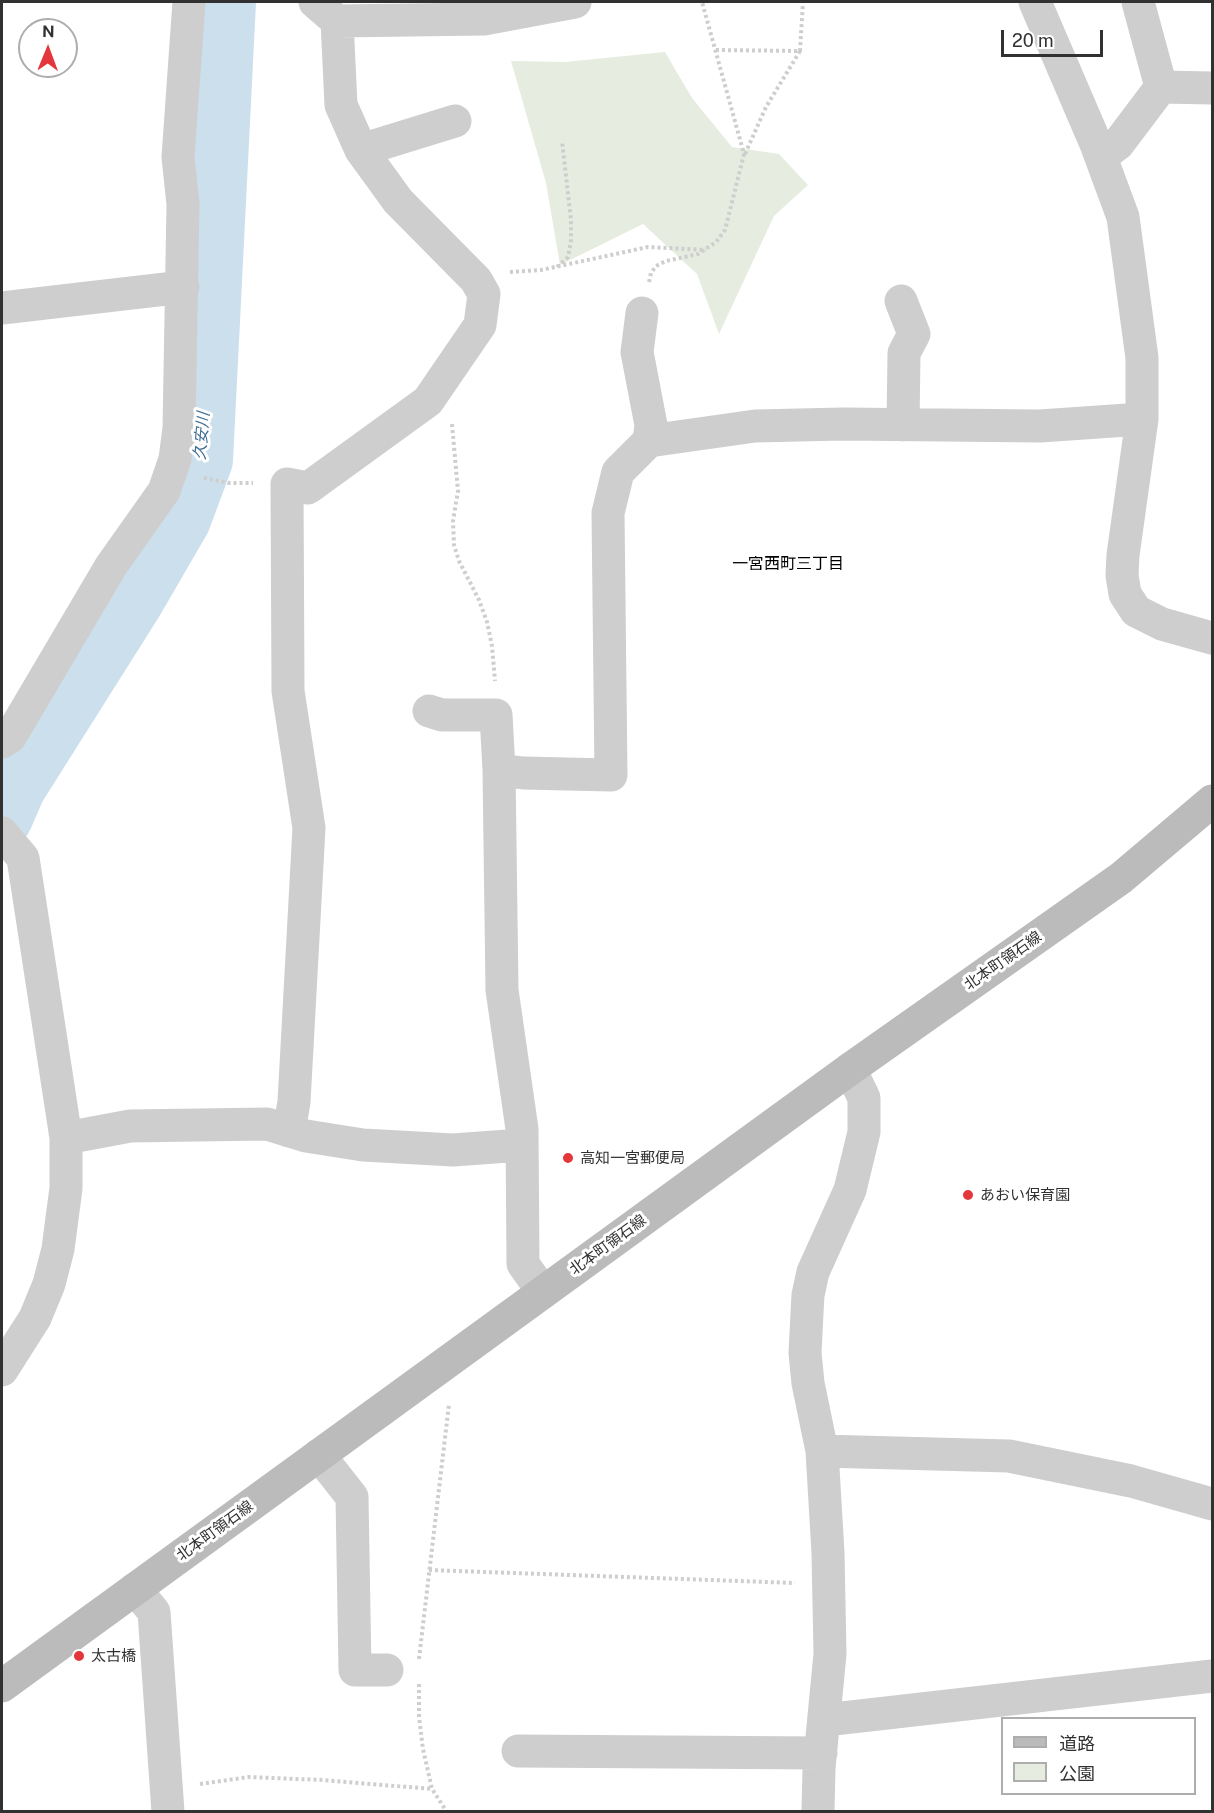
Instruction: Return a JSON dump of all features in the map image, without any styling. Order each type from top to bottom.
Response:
[{"type":"main road","name":"北本町領石線","points":[[2,1686],[850,1069],[1121,878],[1212,801]]},
{"type":"street","points":[[2,742],[10,737],[111,566],[164,491],[175,459],[179,428],[183,286],[183,204],[178,157],[189,2]]},
{"type":"street","points":[[289,1131],[294,1102],[309,828],[288,691],[287,484],[308,488],[428,400],[480,326],[484,294],[476,280],[398,201],[361,150],[341,105],[326,11],[484,19],[575,2]]},
{"type":"street","points":[[1035,2],[1101,157],[1123,217],[1142,358],[1142,419],[1123,555],[1122,575],[1125,594],[1136,611],[1162,624],[1212,638]]},
{"type":"street","points":[[1138,2],[1161,87]]},
{"type":"street","points":[[1101,157],[1118,144],[1161,87]]},
{"type":"street","points":[[1161,87],[1212,88]]},
{"type":"street","points":[[361,150],[455,121]]},
{"type":"street","points":[[2,308],[183,286]]},
{"type":"street","points":[[901,301],[914,334],[904,352],[903,425]]},
{"type":"street","points":[[499,770],[523,773],[611,775],[608,513],[618,472],[648,441],[651,425],[637,352],[642,313]]},
{"type":"street","points":[[648,441],[755,426],[1040,426],[1142,419]]},
{"type":"street","points":[[429,711],[442,715],[496,715],[502,990],[522,1129],[524,1264],[543,1292]]},
{"type":"street","points":[[2,833],[23,858],[66,1138],[66,1188],[58,1249],[49,1284],[35,1318],[2,1370]]},
{"type":"street","points":[[818,1812],[830,1654],[822,1451],[808,1383],[806,1353],[808,1295],[813,1272],[850,1190],[864,1132],[864,1098],[850,1069]]},
{"type":"street","points":[[66,1138],[130,1126],[267,1124],[306,1136],[363,1144],[442,1149],[522,1145]]},
{"type":"street","points":[[822,1451],[1009,1456],[1131,1481],[1212,1504]]},
{"type":"street","points":[[319,1455],[352,1497],[355,1670],[403,1672]]},
{"type":"street","points":[[135,1589],[154,1612],[167,1800]]},
{"type":"street","points":[[825,1720],[1212,1676]]},
{"type":"street","points":[[518,1751],[821,1752]]},
{"type":"path","points":[[702,2],[744,154]]},
{"type":"path","points":[[642,313],[651,273],[656,266],[706,250],[725,230],[744,154],[765,107],[800,51],[803,2]]},
{"type":"path","points":[[716,50],[800,51]]},
{"type":"path","points":[[557,267],[568,257],[572,241],[562,141]]},
{"type":"path","points":[[480,287],[494,276],[557,267],[648,247],[706,250]]},
{"type":"path","points":[[436,390],[451,406],[458,490],[453,521],[454,544],[459,561],[479,600],[487,622],[492,646],[496,715]]},
{"type":"path","points":[[419,1664],[450,1396],[442,1365]]},
{"type":"path","points":[[429,1569],[828,1584]]},
{"type":"path","points":[[403,1672],[418,1717],[432,1788],[447,1812]]},
{"type":"path","points":[[167,1800],[249,1778],[323,1780],[432,1788]]},
{"type":"green space","points":[[665,52],[692,98],[732,147],[779,154],[808,185],[774,216],[719,334],[697,274],[643,224],[560,265],[546,183],[511,61],[565,62]]},
{"type":"waterway","name":"久安川","points":[[2,817],[15,787],[133,600],[180,519],[202,460],[225,2]]},
{"type":"place","name":"高知一宮郵便局","points":[[568,1158]]},
{"type":"place","name":"あおい保育園","points":[[968,1195]]},
{"type":"place","name":"太古橋","points":[[79,1656]]},
{"type":"district","name":"一宮西町三丁目","points":[[788,564]]}]
